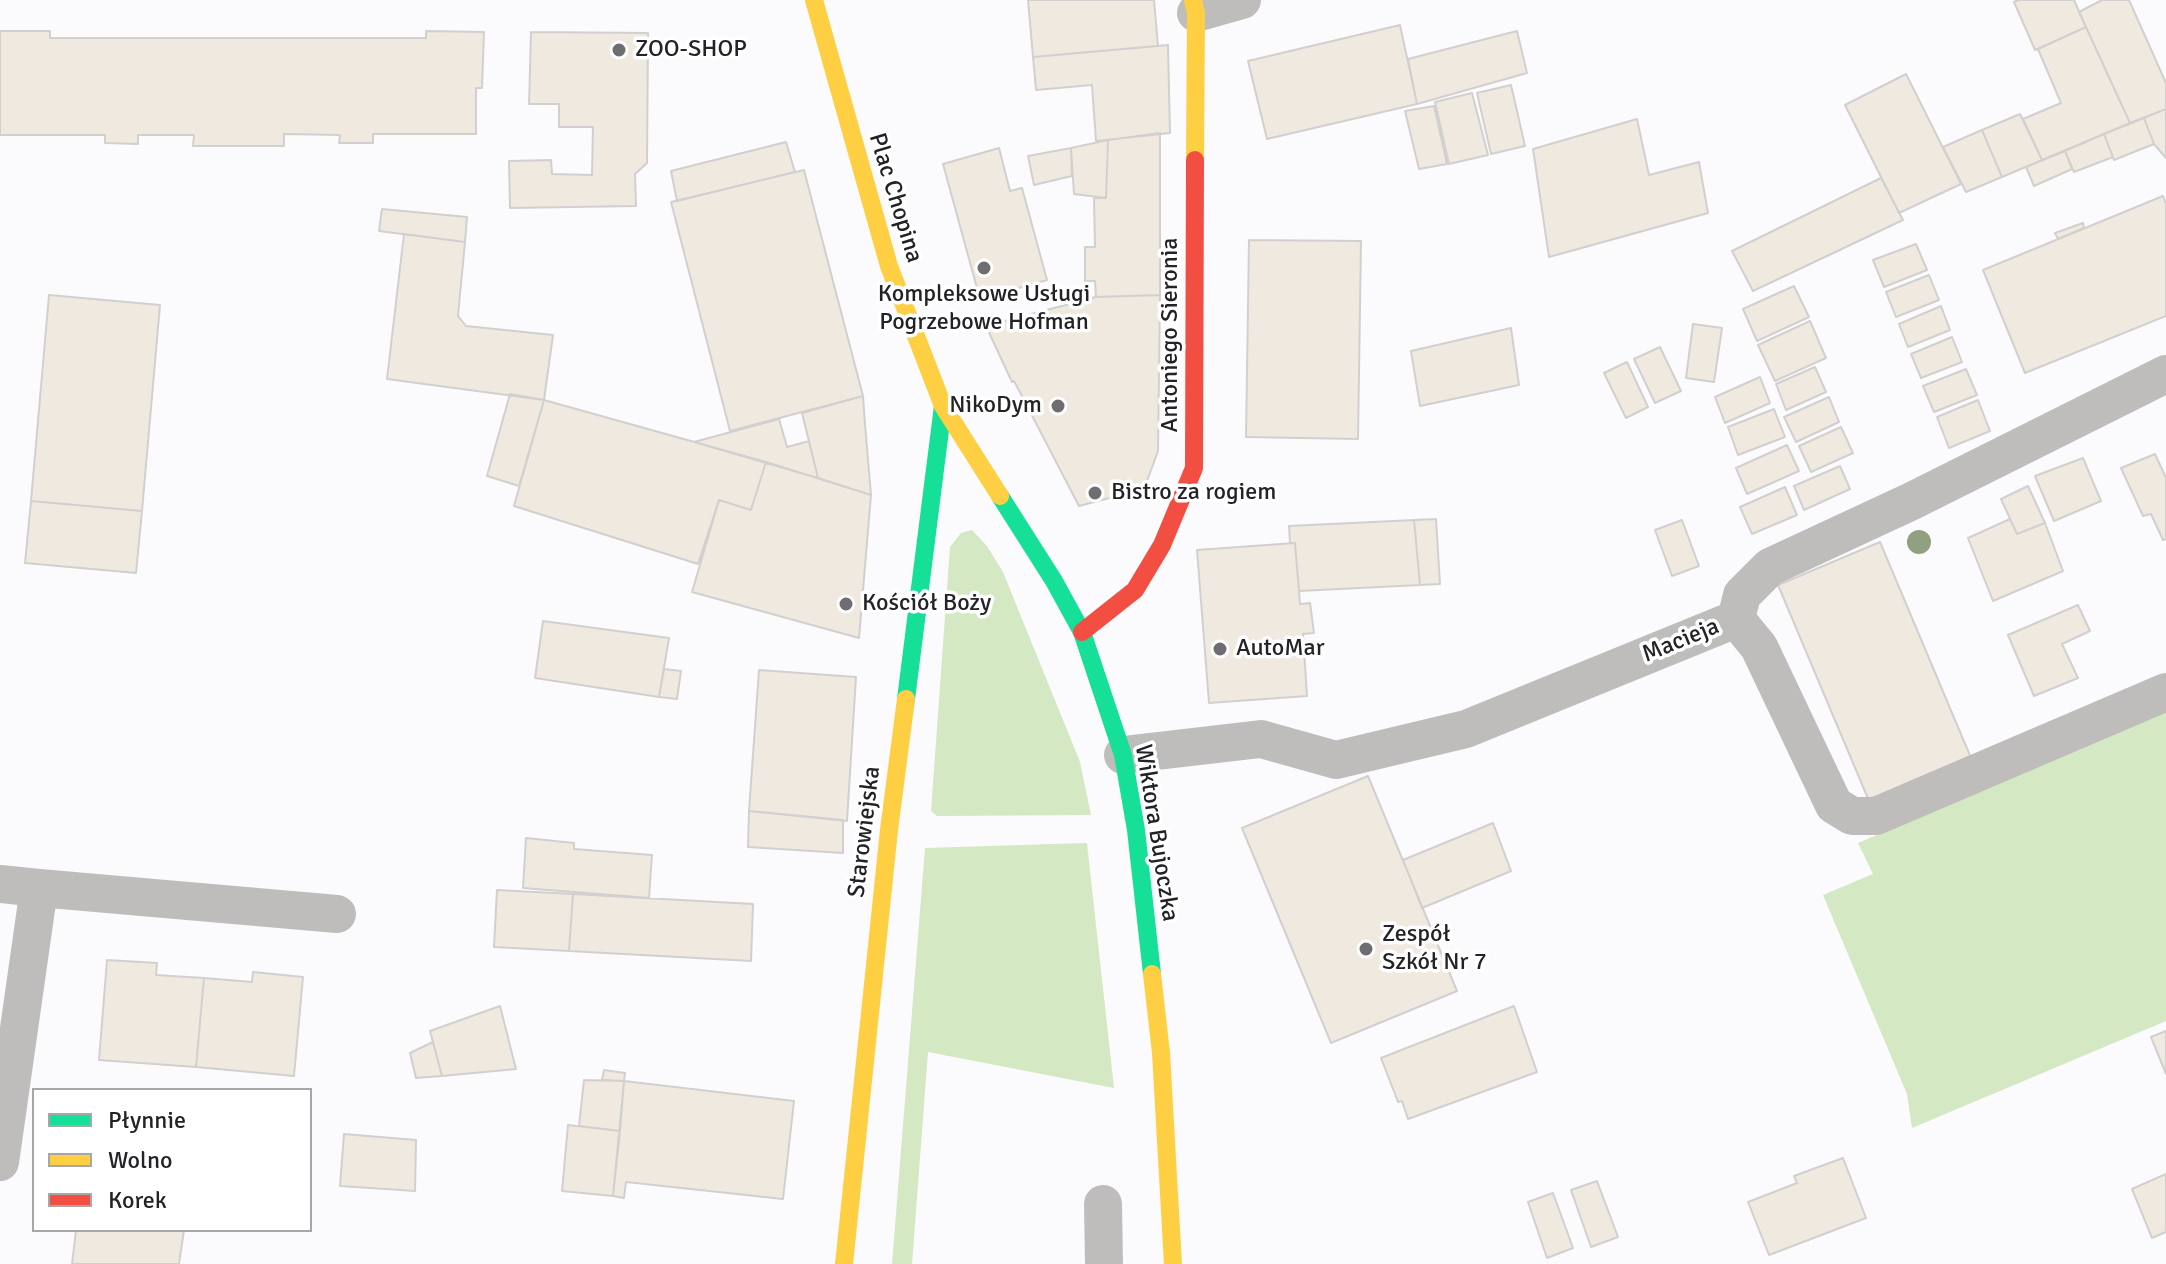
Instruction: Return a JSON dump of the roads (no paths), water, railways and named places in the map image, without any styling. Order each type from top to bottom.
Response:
[{"type":"street","name":"Plac Chopina","points":[[814,0],[889,266],[943,406]]},
{"type":"street","name":"Antoniego Sieronia","points":[[1082,632],[1135,590],[1162,545],[1194,468],[1195,7]]},
{"type":"street","name":"Wiktora Bujoczka","points":[[943,406],[1054,581],[1082,632],[1123,755],[1136,830],[1161,1053],[1173,1264]]},
{"type":"street","name":"Starowiejska","points":[[844,1264],[889,830],[943,406]]},
{"type":"lane","points":[[1195,7],[1242,0]]},
{"type":"lane","points":[[1736,619],[1742,595],[1770,567],[1912,501],[2166,374]]},
{"type":"lane","name":"Macieja","points":[[1123,755],[1261,739],[1336,760],[1466,729],[1736,619],[1759,647],[1834,805],[1852,816],[1876,816],[2166,692]]},
{"type":"lane","points":[[0,884],[337,914]]},
{"type":"lane","points":[[0,1162],[39,888]]},
{"type":"lane","points":[[1103,1204],[1104,1264]]},
{"type":"place","name":"ZOO-SHOP","points":[[619,50]]},
{"type":"place","name":"Kompleksowe Usługi Pogrzebowe Hofman","points":[[984,268]]},
{"type":"place","name":"NikoDym","points":[[1058,406]]},
{"type":"place","name":"Bistro za rogiem","points":[[1095,493]]},
{"type":"place","name":"Kościół Boży","points":[[846,604]]},
{"type":"place","name":"AutoMar","points":[[1220,649]]},
{"type":"place","name":"Zespół Szkół Nr 7","points":[[1366,949]]}]
